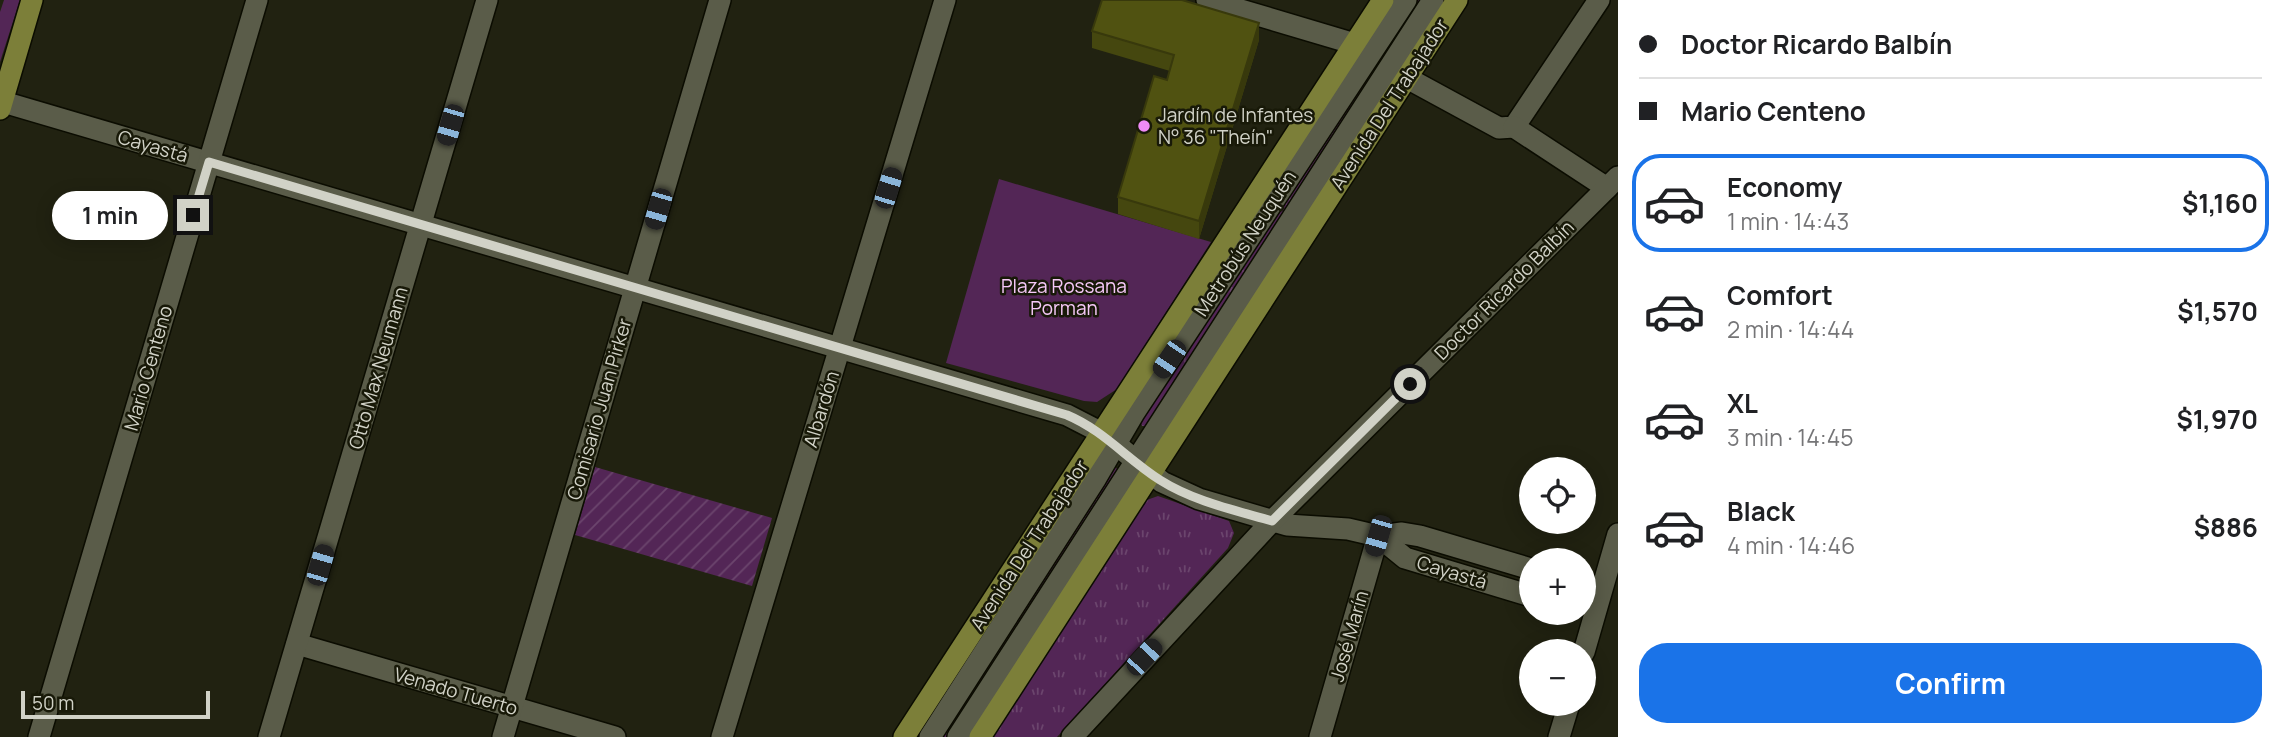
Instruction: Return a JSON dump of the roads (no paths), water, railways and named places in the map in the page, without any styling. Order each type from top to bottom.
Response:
[{"type":"main road","points":[[1,104],[32,0]]},
{"type":"main road","name":"Avenida Del Trabajador","points":[[904,737],[1108,439],[1384,0]]},
{"type":"main road","name":"Avenida Del Trabajador","points":[[980,737],[1142,467],[1407,78],[1457,0]]},
{"type":"street","name":"Mario Centeno","points":[[38,737],[257,0]]},
{"type":"street","name":"Otto Max Neumann","points":[[269,737],[487,0]]},
{"type":"street","name":"Comisario Juan Pirker","points":[[503,737],[720,0]]},
{"type":"street","name":"Albardón","points":[[722,737],[945,0]]},
{"type":"street","points":[[1206,0],[1355,44]]},
{"type":"street","name":"Metrobús Neuquén","points":[[930,737],[1108,439],[1406,0]]},
{"type":"street","name":"Metrobús Neuquén","points":[[958,737],[1142,467],[1433,0]]},
{"type":"street","points":[[1514,127],[1599,0]]},
{"type":"street","points":[[1407,78],[1499,128],[1514,127],[1612,182]]},
{"type":"street","name":"Cayastá","points":[[1,104],[209,162],[1067,415],[1108,439],[1142,467],[1188,495],[1272,521],[1348,529],[1378,536],[1411,534],[1519,566]]},
{"type":"street","name":"Doctor Ricardo Balbín","points":[[1072,737],[1272,521],[1612,182]]},
{"type":"street","points":[[1596,601],[1618,534]]},
{"type":"street","name":"Cayastá","points":[[1378,536],[1405,558],[1519,592]]},
{"type":"street","name":"José Marín","points":[[1320,737],[1378,536]]},
{"type":"street","name":"Venado Tuerto","points":[[297,644],[615,737]]},
{"type":"street","points":[[1559,737],[1565,716]]},
{"type":"place","name":"Jardín de Infantes N° 36 \"Theín\"","points":[[1144,126]]},
{"type":"park label","name":"Plaza Rossana Porman","points":[[1064,297]]}]
